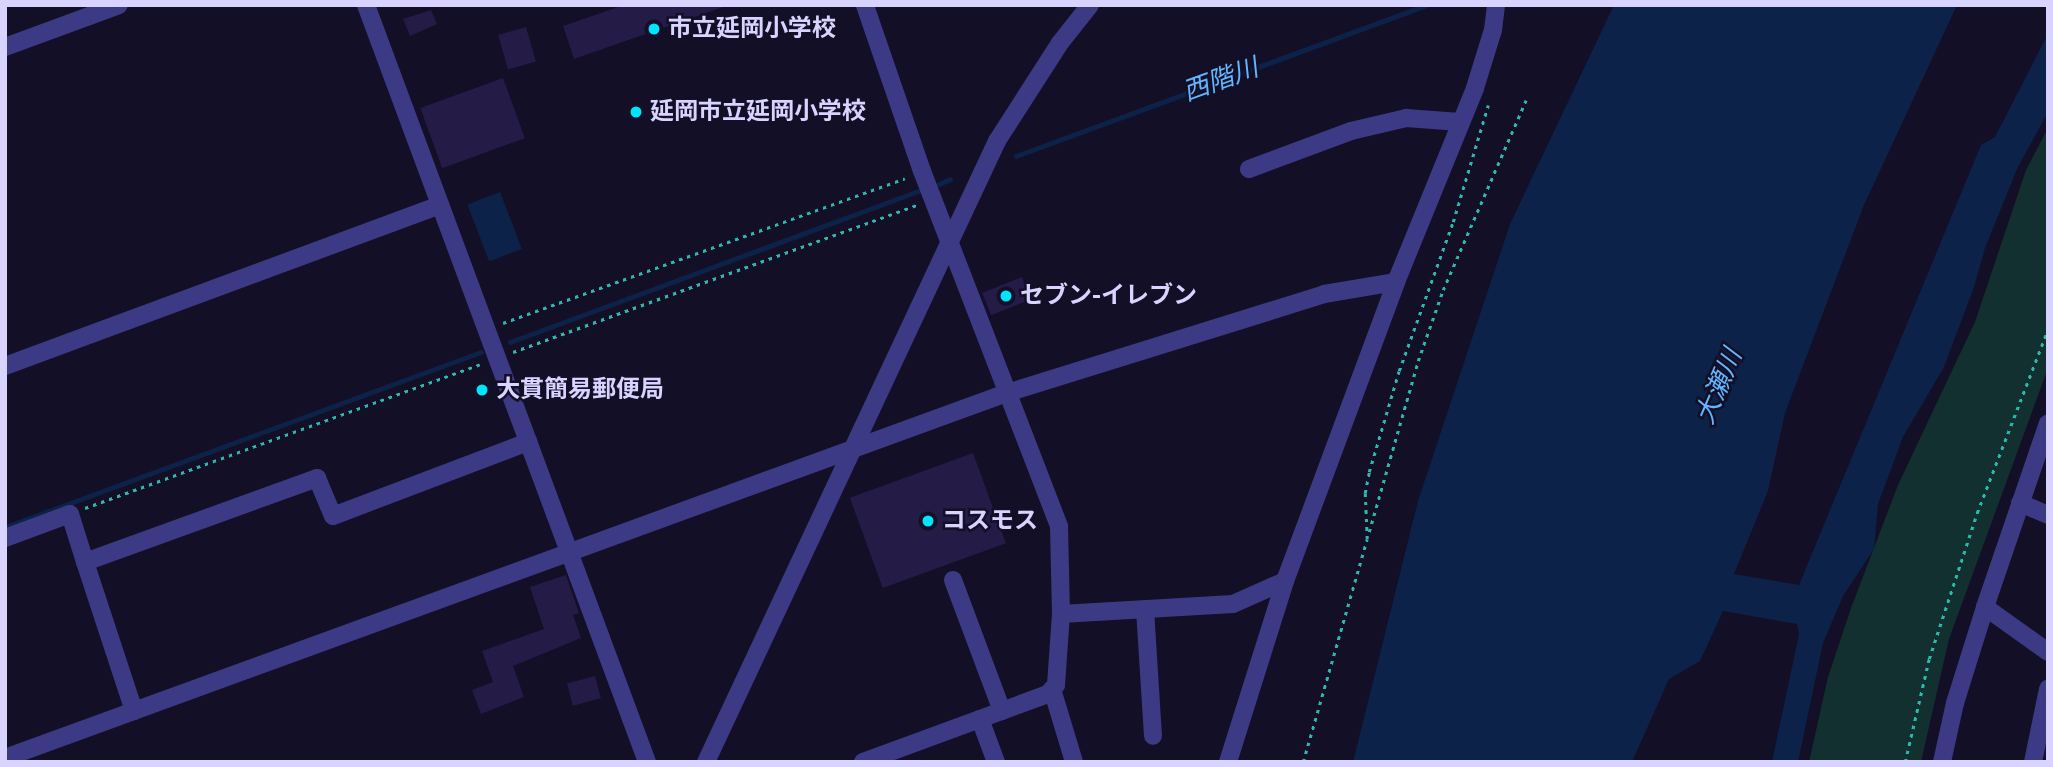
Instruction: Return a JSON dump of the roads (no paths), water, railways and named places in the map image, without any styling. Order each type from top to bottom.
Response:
[{"type":"street","points":[[5,47],[119,5]]},
{"type":"street","points":[[366,5],[648,762]]},
{"type":"street","points":[[863,762],[1048,694],[1056,685],[1060,614],[1059,526],[922,171],[865,5]]},
{"type":"street","points":[[706,762],[997,141],[1060,43],[1090,5]]},
{"type":"street","points":[[1228,762],[1285,581],[1396,282],[1475,88],[1493,30],[1496,5]]},
{"type":"street","points":[[1249,169],[1351,131],[1406,118],[1428,117],[1460,121]]},
{"type":"street","points":[[5,366],[440,205]]},
{"type":"street","points":[[5,758],[1007,393],[1324,294],[1396,282]]},
{"type":"street","points":[[1942,762],[1955,703],[1985,607],[2048,423]]},
{"type":"street","points":[[85,562],[317,478],[333,516],[528,442]]},
{"type":"street","points":[[2020,503],[2048,515]]},
{"type":"street","points":[[5,538],[69,514],[134,711]]},
{"type":"street","points":[[953,580],[1002,711]]},
{"type":"street","points":[[1060,614],[1233,604],[1285,581]]},
{"type":"street","points":[[1985,607],[2048,652]]},
{"type":"street","points":[[1145,609],[1153,736]]},
{"type":"street","points":[[1052,689],[1074,762]]},
{"type":"street","points":[[2033,762],[2048,689]]},
{"type":"street","points":[[980,719],[996,762]]},
{"type":"water","name":"大瀬川","points":[[1614,5],[1957,5],[1864,205],[1785,413],[1768,491],[1734,574],[1799,585],[1981,145],[1995,137],[2048,34],[2048,112],[2017,169],[1985,248],[1974,287],[1944,367],[1903,437],[1878,504],[1874,549],[1843,596],[1823,643],[1798,762],[1772,762],[1799,634],[1797,624],[1723,611],[1700,661],[1669,679],[1632,762],[1353,762],[1418,501],[1510,224]]},
{"type":"water","points":[[500,192],[522,249],[489,261],[467,205]]},
{"type":"waterway","name":"西階川","points":[[1016,156],[1426,5]]},
{"type":"waterway","points":[[939,184],[950,179]]},
{"type":"waterway","points":[[510,342],[924,189]]},
{"type":"waterway","points":[[5,527],[481,352]]},
{"type":"place","name":"市立延岡小学校","points":[[654,29]]},
{"type":"place","name":"延岡市立延岡小学校","points":[[636,112]]},
{"type":"place","name":"セブン-イレブン","points":[[1006,296]]},
{"type":"place","name":"大貫簡易郵便局","points":[[482,390]]},
{"type":"place","name":"コスモス","points":[[928,521]]}]
